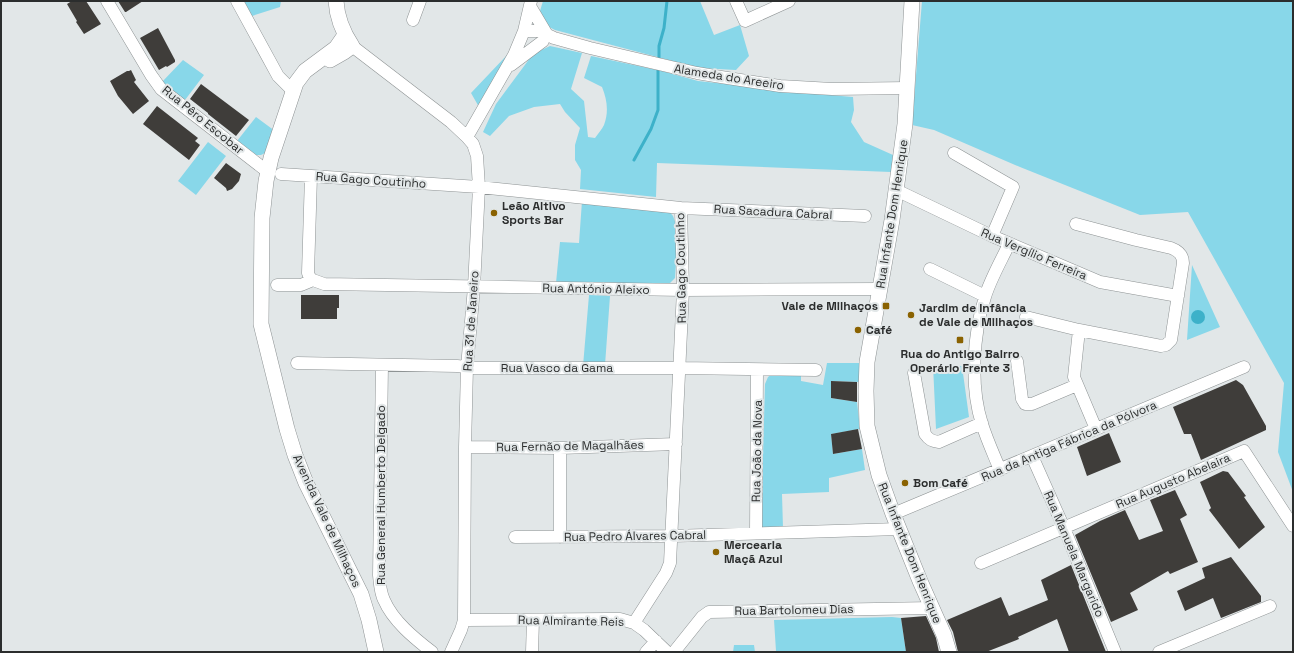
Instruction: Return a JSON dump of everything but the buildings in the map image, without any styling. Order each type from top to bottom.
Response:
[{"type":"street","name":"Rua Pêro Escobar","points":[[107,1],[151,75],[161,89],[274,173]]},
{"type":"street","points":[[237,1],[278,76],[293,91]]},
{"type":"street","points":[[336,1],[338,16],[348,40]]},
{"type":"street","points":[[413,20],[420,1]]},
{"type":"street","points":[[736,1],[745,22],[789,1]]},
{"type":"street","name":"Rua Infante Dom Henrique","points":[[912,1],[905,124],[896,190],[867,362],[867,426],[879,475],[893,514],[944,635],[949,652]]},
{"type":"street","points":[[467,137],[519,46],[531,3]]},
{"type":"street","points":[[508,67],[548,37],[531,3]]},
{"type":"street","name":"Alameda do Areeiro","points":[[524,31],[535,30],[548,37],[697,73],[780,86],[832,89],[908,88]]},
{"type":"street","name":"Avenida Vale de Milhaços","points":[[348,40],[300,76],[293,91],[274,173],[263,202],[261,314],[264,337],[295,455],[306,483],[361,594],[370,620],[376,652]]},
{"type":"street","name":"Rua 31 de Janeiro","points":[[348,40],[467,137],[473,144],[477,156],[479,187],[474,287],[467,367],[464,620],[451,652]]},
{"type":"street","points":[[954,153],[1013,187],[992,236]]},
{"type":"street","name":"Rua Gago Coutinho","points":[[274,173],[479,187],[681,208],[683,290],[671,560],[669,566],[634,623]]},
{"type":"street","points":[[311,176],[308,273],[310,278],[313,280]]},
{"type":"street","name":"Rua Vergílio Ferreira","points":[[896,190],[1009,244],[1104,284],[1178,296]]},
{"type":"street","name":"Rua Sacadura Cabral","points":[[681,208],[865,216]]},
{"type":"street","points":[[1026,317],[1079,330],[1161,346],[1164,346],[1170,341],[1172,337],[1184,263],[1183,257],[1172,248],[1076,224]]},
{"type":"street","points":[[1000,470],[982,423],[975,387],[975,358],[977,331],[985,296],[1009,244]]},
{"type":"street","points":[[930,269],[985,296]]},
{"type":"street","name":"Rua António Aleixo","points":[[278,285],[301,286],[313,280],[324,284],[474,287],[683,290],[880,289]]},
{"type":"street","points":[[1079,330],[1074,377],[1096,429]]},
{"type":"street","points":[[1017,361],[1022,399],[1025,404],[1032,404],[1077,385]]},
{"type":"street","name":"Rua Vasco da Gama","points":[[297,363],[476,368],[816,370]]},
{"type":"street","name":"Rua General Humberto Delgado","points":[[382,365],[380,588],[388,608],[395,618],[419,642],[432,652]]},
{"type":"street","name":"Rua da Antiga Fábrica da Pólvora","points":[[893,514],[1244,367]]},
{"type":"street","name":"Rua João da Nova","points":[[756,533],[758,370]]},
{"type":"street","points":[[914,373],[925,434],[928,439],[939,442],[982,423]]},
{"type":"street","name":"Rua Fernão de Magalhães","points":[[465,447],[560,448],[676,444]]},
{"type":"street","points":[[560,448],[560,537]]},
{"type":"street","name":"Rua Augusto Abelaira","points":[[1064,528],[1244,450],[1293,526]]},
{"type":"street","name":"Rua Manuela Margarido","points":[[1032,456],[1064,528],[1115,652]]},
{"type":"street","points":[[981,563],[1064,528]]},
{"type":"street","name":"Rua Pedro Álvares Cabral","points":[[515,537],[671,536],[899,529]]},
{"type":"street","points":[[1159,652],[1270,606]]},
{"type":"street","name":"Rua Bartolomeu Dias","points":[[674,652],[702,617],[709,612],[932,608]]},
{"type":"street","name":"Rua Almirante Reis","points":[[464,620],[628,620],[644,630],[667,652]]},
{"type":"street","points":[[532,652],[533,620]]},
{"type":"street","points":[[646,652],[656,641]]},
{"type":"shaded area","points":[[244,1],[281,1],[280,7],[252,16]]},
{"type":"shaded area","points":[[543,1],[700,1],[714,35],[740,25],[749,56],[736,70],[699,68],[555,30],[547,26],[540,11]]},
{"type":"shaded area","points":[[922,1],[1293,1],[1293,492],[1278,452],[1284,383],[1188,212],[1140,215],[1020,167],[934,130],[912,125]]},
{"type":"shaded area","points":[[550,46],[582,53],[571,89],[584,101],[588,137],[595,138],[600,132],[606,120],[607,110],[602,87],[584,78],[591,56],[662,71],[698,81],[853,97],[854,110],[851,122],[864,142],[893,155],[891,172],[657,163],[656,197],[580,189],[581,170],[575,160],[575,145],[580,128],[565,112],[560,104],[534,107],[509,116],[490,136],[483,132],[496,104],[533,54]]},
{"type":"shaded area","points":[[508,54],[479,107],[471,93]]},
{"type":"shaded area","points":[[183,60],[204,75],[185,100],[162,82]]},
{"type":"shaded area","points":[[256,117],[275,131],[267,152],[261,155],[256,155],[237,141]]},
{"type":"shaded area","points":[[208,142],[226,156],[196,195],[178,181]]},
{"type":"shaded area","points":[[582,201],[668,210],[673,216],[678,230],[675,278],[670,283],[556,283],[560,242],[579,243]]},
{"type":"shaded area","points":[[1192,265],[1220,327],[1187,340]]},
{"type":"shaded area","points":[[589,295],[610,296],[605,365],[583,366]]},
{"type":"shaded area","points":[[1195,310],[1201,310],[1205,314],[1205,320],[1201,324],[1195,324],[1191,320],[1191,314]]},
{"type":"shaded area","points":[[827,363],[859,363],[859,382],[831,381],[831,398],[857,402],[860,429],[831,434],[833,454],[862,449],[865,470],[829,478],[829,492],[782,494],[783,528],[761,528],[765,384],[768,377],[772,374],[801,375],[801,381],[823,385]]},
{"type":"shaded area","points":[[933,365],[962,366],[969,417],[936,429]]},
{"type":"shaded area","points":[[901,618],[906,652],[766,652],[776,651],[774,620]]},
{"type":"shaded area","points":[[734,645],[754,645],[755,652],[733,652]]},
{"type":"waterway","points":[[659,62],[659,46],[664,28],[667,1]]},
{"type":"waterway","points":[[634,160],[651,129],[658,110],[658,68]]},
{"type":"place","name":"Leão Altivo Sports Bar","points":[[494,213]]},
{"type":"place","name":"Vale de Milhaços","points":[[886,306]]},
{"type":"place","name":"Jardim de Infância de Vale de Milhaços","points":[[911,315]]},
{"type":"place","name":"Café","points":[[858,330]]},
{"type":"place","name":"Rua do Antigo Bairro Operário Frente 3","points":[[960,340]]},
{"type":"place","name":"Bom Café","points":[[905,483]]},
{"type":"place","name":"Mercearia Maçã Azul","points":[[716,552]]}]
